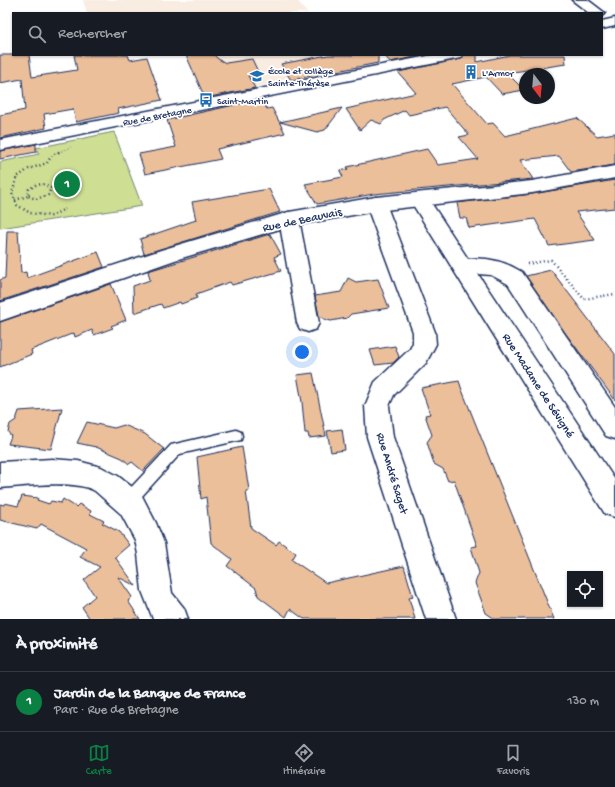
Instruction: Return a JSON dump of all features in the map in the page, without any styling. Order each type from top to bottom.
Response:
[{"type":"street","points":[[579,0],[597,12]]},
{"type":"street","name":"Rue de Bretagne","points":[[0,145],[451,56]]},
{"type":"street","name":"Rue de Beauvais","points":[[0,312],[168,255],[289,219],[376,204],[532,187],[615,172]]},
{"type":"street","name":"Rue Madame de Sévigné","points":[[419,200],[464,267],[615,504]]},
{"type":"street","name":"Rue André Saget","points":[[376,204],[424,332],[425,344],[418,356],[384,389],[377,406],[380,437],[441,619]]},
{"type":"street","points":[[289,219],[308,323]]},
{"type":"street","points":[[464,267],[481,265],[503,270],[515,278],[615,428]]},
{"type":"street","points":[[0,475],[61,472],[83,475],[101,480],[128,501],[131,504],[150,544],[157,596],[166,612],[173,619]]},
{"type":"lane","points":[[128,501],[176,449],[236,436]]},
{"type":"path","points":[[65,209],[51,216],[41,216],[25,211],[17,205],[12,193],[17,177],[29,169],[47,163],[52,155],[71,147],[70,132]]},
{"type":"path","points":[[15,200],[28,196],[36,199],[44,198],[50,193],[51,188],[43,184],[36,185],[29,189],[28,196]]},
{"type":"path","points":[[503,270],[551,260],[584,299],[615,294]]},
{"type":"shaded area","points":[[83,0],[297,0],[306,12],[87,12]]},
{"type":"shaded area","name":"École et collège Sainte-Thérèse","points":[[198,56],[335,56],[345,70],[212,95],[210,89],[202,91],[197,80]]},
{"type":"green space","points":[[114,132],[142,206],[0,228],[0,162],[39,154],[36,148]]},
{"type":"building","points":[[0,55],[29,56],[32,77],[77,70],[74,56],[128,56],[130,60],[147,57],[162,100],[118,109],[119,113],[76,122],[73,109],[44,114],[46,128],[0,138],[0,115],[25,110],[22,79],[0,83]]},
{"type":"building","points":[[186,56],[215,56],[226,63],[252,59],[259,74],[248,76],[255,88],[205,98]]},
{"type":"building","points":[[323,56],[378,56],[378,63],[291,80],[281,64]]},
{"type":"building","points":[[385,56],[420,56],[390,62]]},
{"type":"building","points":[[463,56],[477,56],[477,62],[505,56],[565,56],[566,64],[540,68],[519,68],[519,71],[507,73],[519,85],[519,91],[502,94],[486,77],[452,84],[487,124],[493,123],[505,136],[577,118],[597,136],[615,133],[615,165],[571,172],[559,156],[520,160],[533,179],[374,194],[317,204],[305,184],[343,177],[340,171],[348,169],[347,167],[427,149],[438,165],[478,159],[459,137],[469,135],[445,107],[409,115],[405,110],[384,120],[381,124],[371,120],[360,130],[346,109],[416,93],[398,72],[461,59]]},
{"type":"building","points":[[261,99],[267,109],[272,108],[285,133],[217,149],[221,159],[145,174],[139,154],[176,147],[167,120]]},
{"type":"building","points":[[342,108],[325,130],[317,132],[280,122]]},
{"type":"building","points":[[36,144],[36,152],[0,159],[0,151]]},
{"type":"building","points":[[615,180],[615,208],[576,212],[595,240],[549,246],[535,219],[469,228],[466,218],[460,218],[457,203],[532,194]]},
{"type":"building","points":[[269,189],[280,212],[144,254],[140,239],[196,220],[192,202]]},
{"type":"building","points":[[7,231],[18,231],[21,273],[26,272],[27,278],[98,252],[104,267],[0,301],[0,280],[5,278]]},
{"type":"building","points":[[270,234],[281,254],[274,257],[281,271],[232,285],[230,282],[196,294],[197,298],[181,304],[180,302],[163,308],[161,304],[134,313],[133,286],[150,280],[148,271]]},
{"type":"building","points":[[551,270],[615,354],[615,400],[566,334],[526,276]]},
{"type":"building","points":[[348,278],[356,282],[378,279],[389,308],[351,314],[347,318],[331,321],[319,316],[315,296],[341,292]]},
{"type":"building","points":[[111,284],[126,320],[111,326],[113,328],[94,335],[92,330],[75,337],[74,333],[31,350],[32,354],[0,367],[0,322]]},
{"type":"building","points":[[395,346],[399,357],[393,363],[375,365],[370,350]]},
{"type":"building","points":[[313,373],[326,436],[309,438],[308,433],[305,433],[302,402],[297,375]]},
{"type":"building","points":[[459,381],[554,619],[495,619],[486,613],[475,583],[479,573],[471,547],[477,546],[454,480],[448,481],[443,469],[434,464],[427,442],[432,435],[425,415],[430,414],[421,388]]},
{"type":"building","points":[[62,408],[51,449],[8,444],[11,436],[8,432],[10,424],[16,420],[19,411]]},
{"type":"building","points":[[87,422],[114,428],[124,425],[145,434],[164,449],[143,471],[132,462],[129,464],[122,458],[96,447],[77,443]]},
{"type":"building","points":[[342,429],[345,450],[331,452],[327,431]]},
{"type":"building","points":[[242,447],[249,490],[246,491],[251,528],[276,545],[279,541],[296,553],[292,560],[326,583],[404,566],[413,597],[409,598],[415,619],[304,619],[290,609],[286,617],[258,596],[256,588],[227,566],[232,559],[211,543],[206,497],[201,499],[197,457]]},
{"type":"building","points":[[22,496],[38,498],[37,500],[49,504],[51,501],[61,503],[63,499],[76,507],[79,504],[91,511],[90,514],[104,521],[102,523],[119,532],[129,545],[115,557],[136,586],[118,577],[132,597],[128,601],[140,619],[90,619],[82,607],[95,596],[84,580],[100,567],[80,557],[86,548],[41,524],[37,529],[0,520],[0,504],[4,505],[5,503],[18,506]]},
{"type":"place","name":"L'Armor","points":[[471,72]]},
{"type":"place","name":"École et collège Sainte-Thérèse","points":[[257,76]]},
{"type":"place","name":"Saint-Martin","points":[[206,100]]},
{"type":"place","name":"Jardin de la Banque de France","points":[[67,184]]}]
